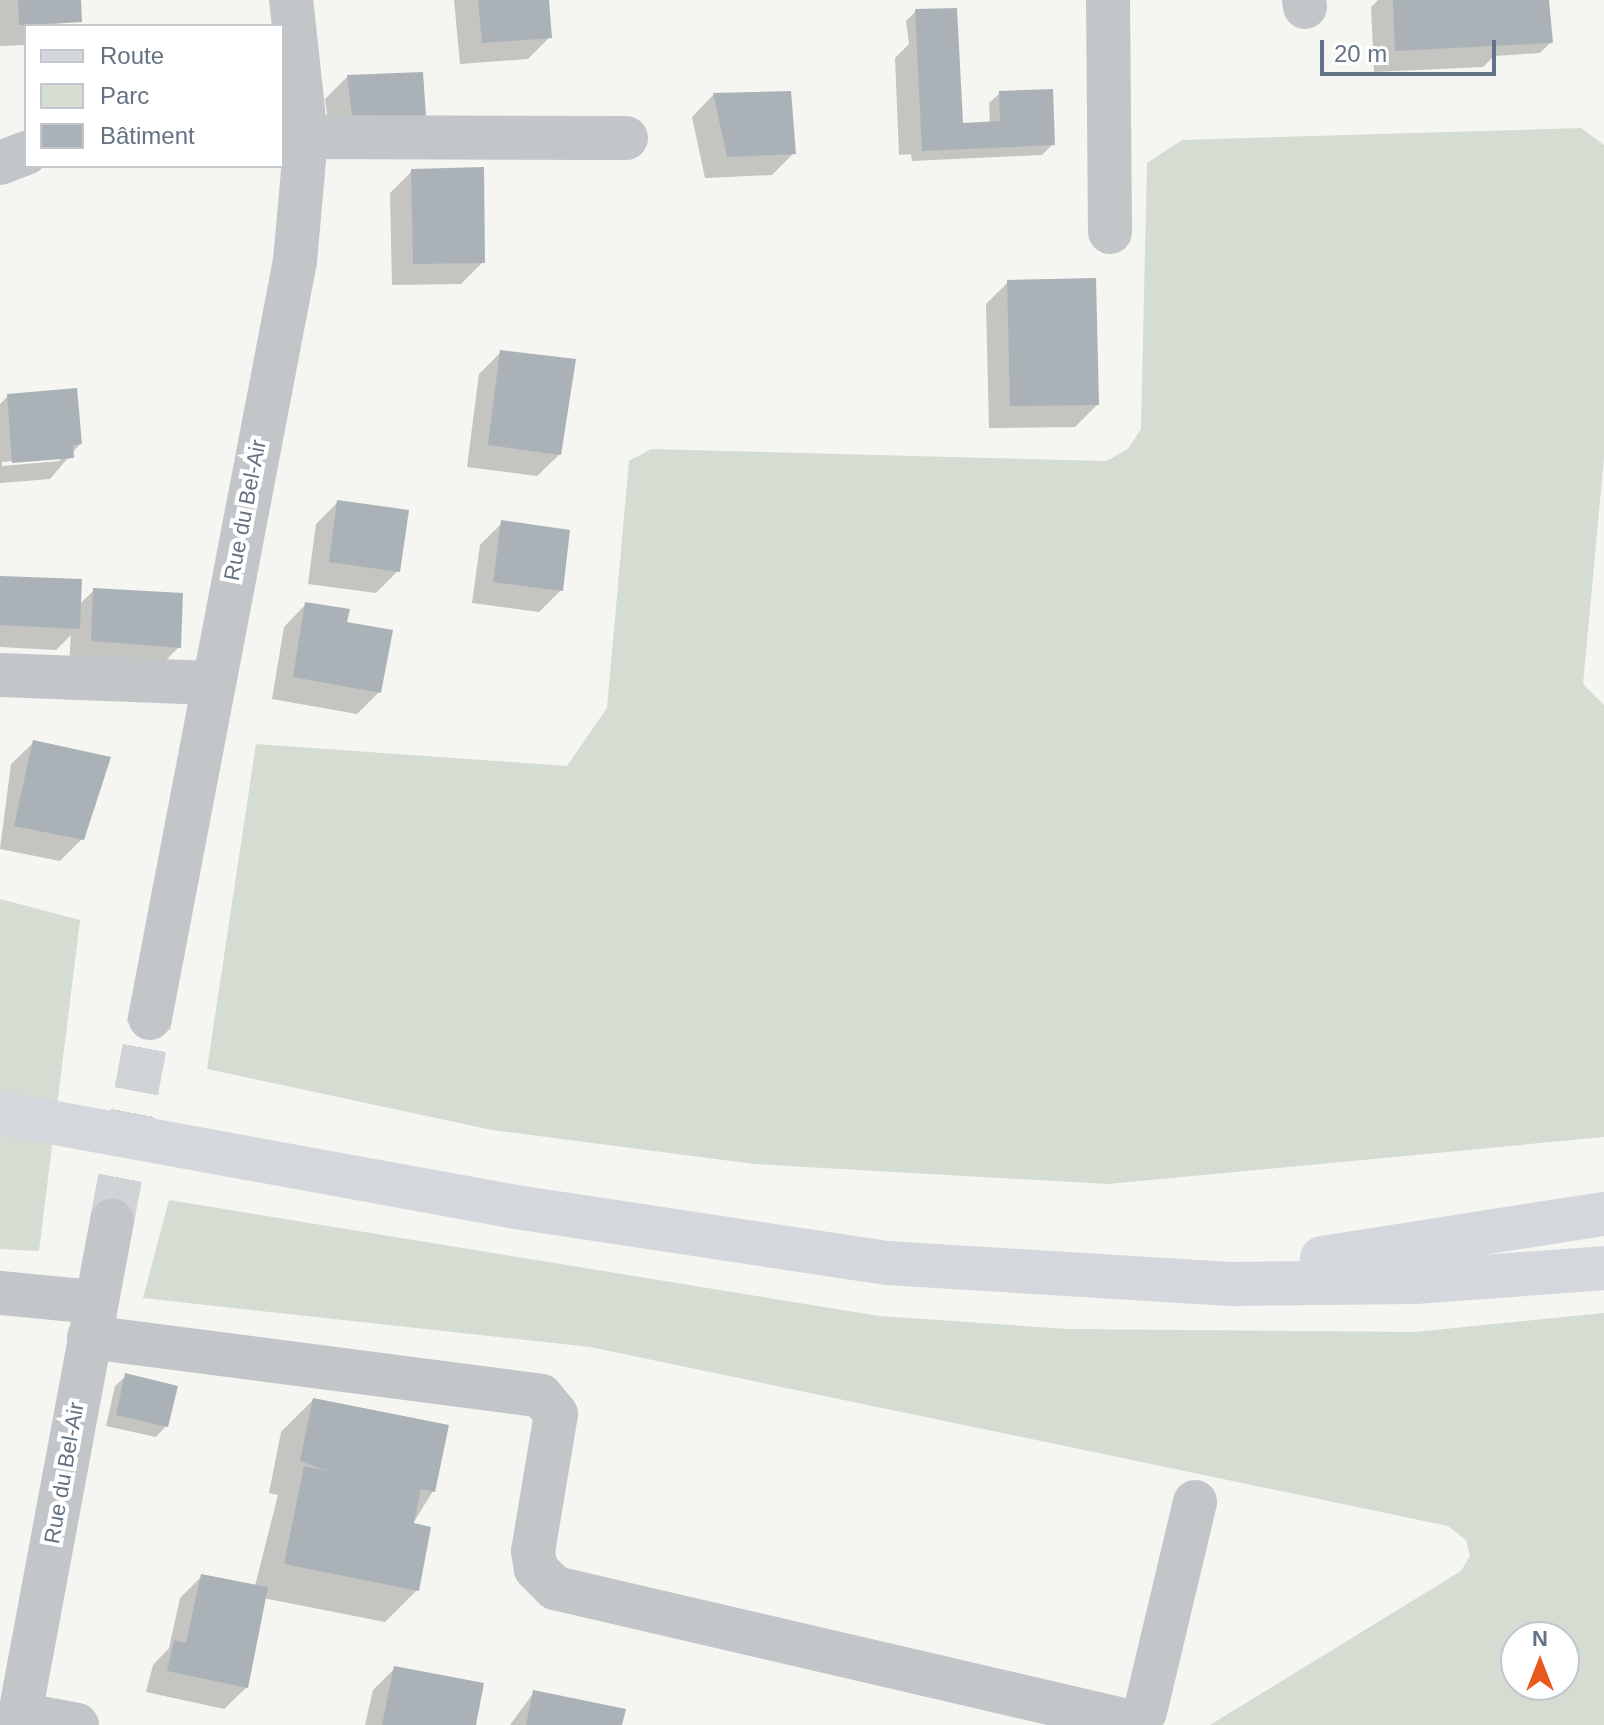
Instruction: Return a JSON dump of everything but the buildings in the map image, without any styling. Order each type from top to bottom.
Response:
[{"type":"main road","points":[[0,1113],[779,1249],[972,1271],[1415,1282],[1604,1268]]},
{"type":"main road","points":[[1116,1276],[1367,1253],[1604,1214]]},
{"type":"street","points":[[1108,0],[1110,232]]},
{"type":"street","name":"Rue du Bel-Air","points":[[150,1018],[211,683],[295,261],[306,137],[284,12]]},
{"type":"street","points":[[306,137],[626,138]]},
{"type":"street","points":[[0,163],[24,154]]},
{"type":"street","points":[[0,675],[211,683]]},
{"type":"street","name":"Rue du Bel-Air","points":[[19,1719],[18,1625],[92,1320],[112,1221]]},
{"type":"street","points":[[0,1293],[92,1320],[541,1396],[556,1414],[533,1551],[536,1569],[555,1588],[1136,1723],[1145,1712],[1195,1502]]},
{"type":"street","points":[[19,1719],[77,1725]]},
{"type":"green space","points":[[1581,128],[1604,145],[1604,458],[1583,684],[1604,705],[1604,1137],[1108,1184],[754,1164],[492,1130],[207,1069],[256,744],[567,766],[607,708],[629,461],[651,449],[1106,461],[1128,449],[1141,429],[1147,163],[1182,140]]},
{"type":"green space","points":[[0,899],[80,920],[39,1251],[0,1249]]},
{"type":"green space","points":[[169,1200],[879,1316],[1068,1329],[1415,1332],[1604,1313],[1604,1725],[1210,1725],[1461,1571],[1470,1556],[1466,1540],[1448,1526],[590,1347],[143,1298]]},
{"type":"tunnel","points":[[112,1221],[150,1018]]}]
